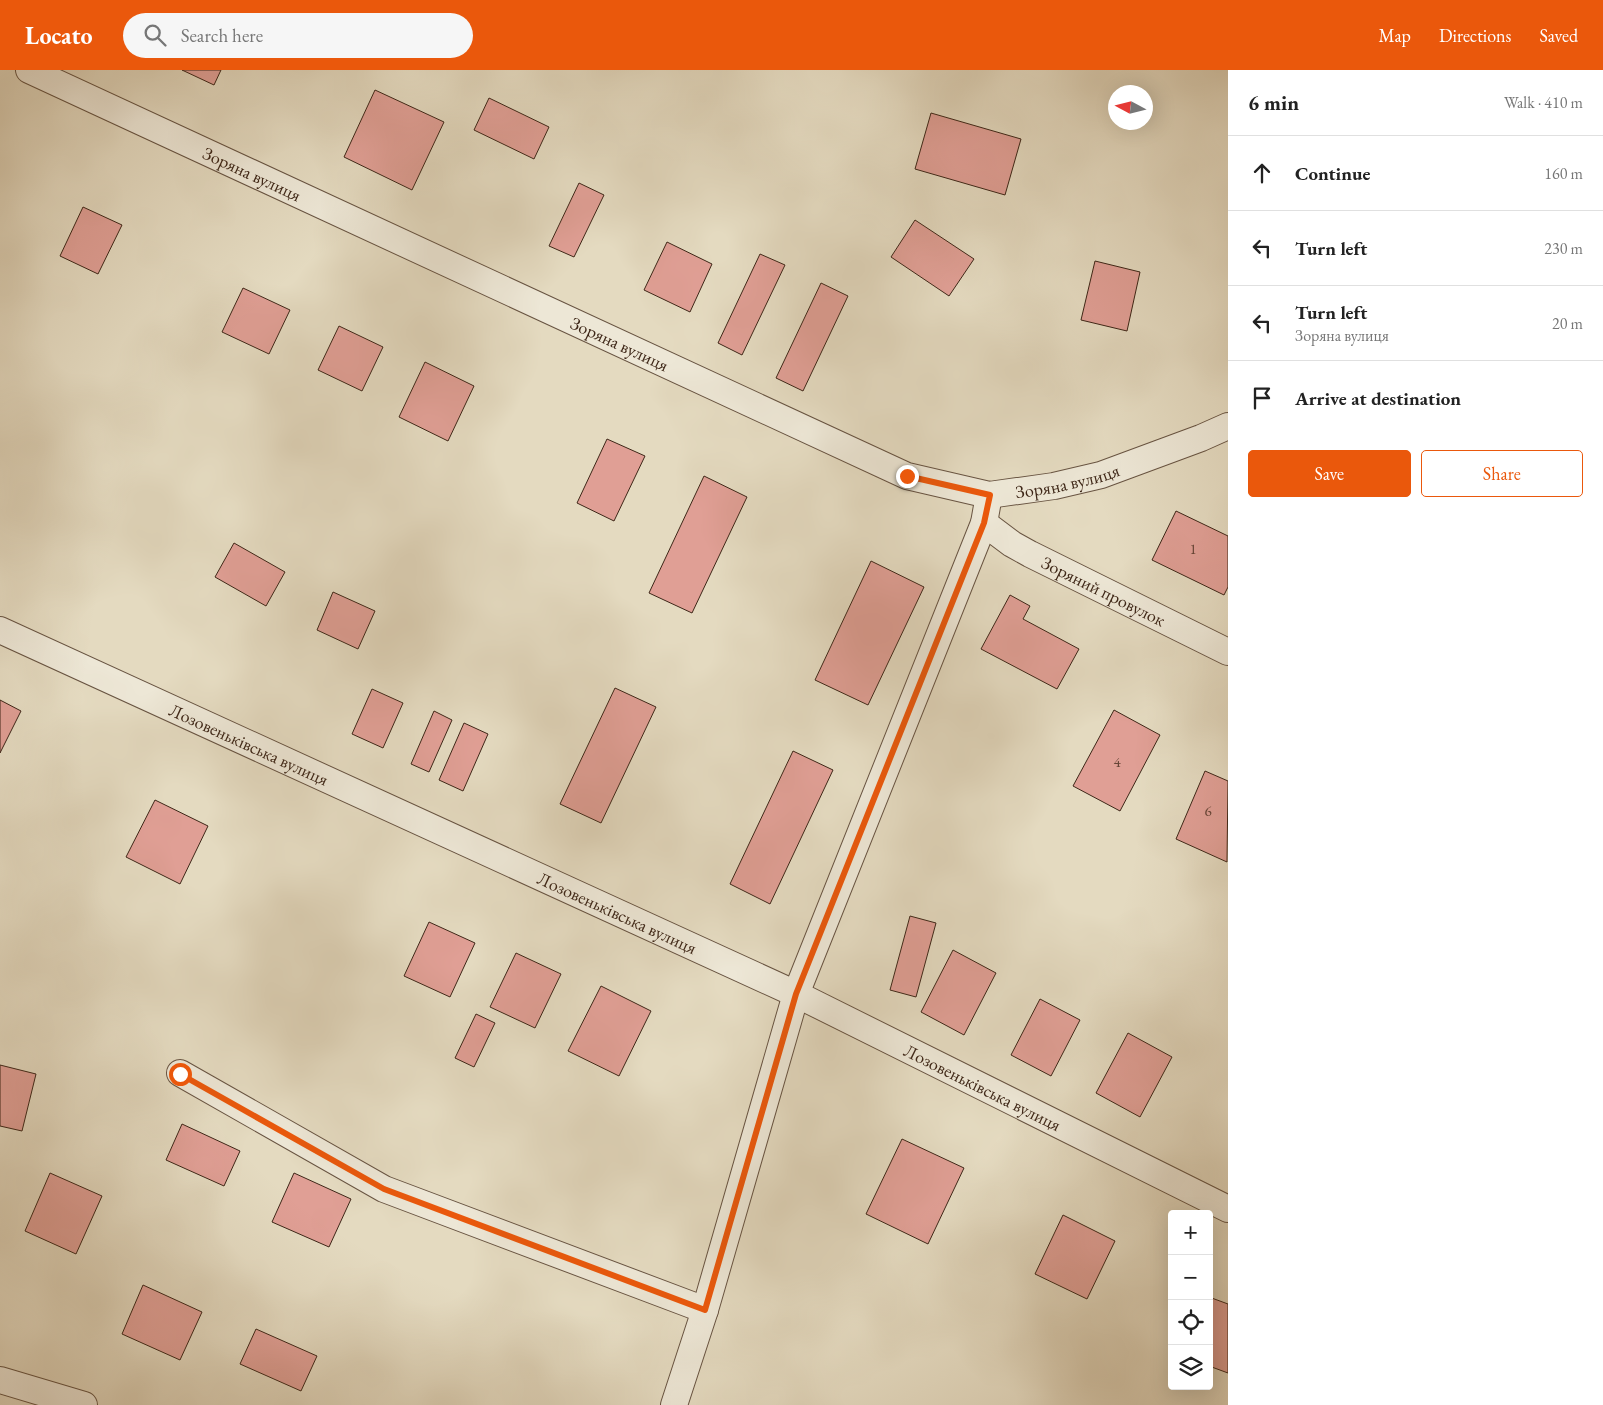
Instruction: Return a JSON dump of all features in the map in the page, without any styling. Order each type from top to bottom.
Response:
[{"type":"street","name":"Зоряна вулиця","points":[[29,70],[907,476],[990,495],[1054,486],[1101,475],[1202,438],[1228,426]]},
{"type":"street","points":[[674,1405],[705,1310],[796,994],[984,523],[990,495]]},
{"type":"street","name":"Зоряний провулок","points":[[984,523],[1012,544],[1030,554],[1228,652]]},
{"type":"street","name":"Лозовеньківська вулиця","points":[[0,630],[796,994],[1228,1209]]},
{"type":"street","points":[[180,1074],[384,1189],[705,1310]]},
{"type":"street","points":[[0,1380],[84,1405]]},
{"type":"building","points":[[182,70],[221,70],[214,85]]},
{"type":"building","points":[[375,90],[444,122],[412,190],[344,157]]},
{"type":"building","points":[[489,98],[549,127],[534,159],[474,130]]},
{"type":"building","points":[[931,113],[1021,139],[1005,195],[915,169]]},
{"type":"building","points":[[579,183],[604,195],[574,257],[549,246]]},
{"type":"building","points":[[83,207],[122,225],[98,274],[60,256]]},
{"type":"building","points":[[915,220],[974,259],[949,296],[891,257]]},
{"type":"building","points":[[667,242],[712,264],[690,312],[644,290]]},
{"type":"building","points":[[760,254],[785,265],[742,355],[718,343]]},
{"type":"building","points":[[1095,261],[1140,272],[1127,331],[1081,320]]},
{"type":"building","points":[[821,283],[848,296],[803,391],[776,378]]},
{"type":"building","points":[[243,288],[290,310],[269,354],[222,332]]},
{"type":"building","points":[[339,326],[383,347],[362,391],[318,370]]},
{"type":"building","points":[[425,362],[474,386],[448,441],[399,417]]},
{"type":"building","points":[[607,439],[645,456],[614,521],[577,503]]},
{"type":"building","points":[[704,476],[747,497],[692,613],[649,593]]},
{"type":"building","points":[[1176,511],[1228,536],[1228,587],[1224,595],[1152,560]]},
{"type":"building","points":[[234,543],[285,572],[266,606],[215,577]]},
{"type":"building","points":[[871,561],[924,587],[868,705],[815,680]]},
{"type":"building","points":[[333,592],[375,611],[358,649],[317,630]]},
{"type":"building","points":[[1010,595],[1030,606],[1023,619],[1079,649],[1057,689],[981,649]]},
{"type":"building","points":[[615,688],[656,707],[601,823],[560,804]]},
{"type":"building","points":[[372,689],[403,703],[383,748],[352,734]]},
{"type":"building","points":[[0,700],[21,711],[0,753]]},
{"type":"building","points":[[1114,710],[1160,735],[1120,811],[1073,786]]},
{"type":"building","points":[[434,711],[452,720],[429,772],[411,764]]},
{"type":"building","points":[[464,723],[488,734],[463,791],[439,780]]},
{"type":"building","points":[[793,751],[833,770],[770,904],[730,884]]},
{"type":"building","points":[[1205,771],[1228,781],[1227,862],[1176,839]]},
{"type":"building","points":[[155,800],[208,826],[180,884],[126,857]]},
{"type":"building","points":[[910,916],[936,923],[916,997],[890,990]]},
{"type":"building","points":[[429,922],[475,943],[450,997],[404,976]]},
{"type":"building","points":[[953,950],[996,973],[964,1035],[921,1012]]},
{"type":"building","points":[[516,953],[561,974],[535,1028],[490,1007]]},
{"type":"building","points":[[601,986],[651,1011],[619,1076],[568,1051]]},
{"type":"building","points":[[1040,999],[1080,1020],[1051,1076],[1011,1055]]},
{"type":"building","points":[[476,1014],[495,1023],[474,1067],[455,1058]]},
{"type":"building","points":[[1128,1033],[1172,1057],[1140,1117],[1096,1093]]},
{"type":"building","points":[[0,1065],[36,1074],[22,1131],[0,1126]]},
{"type":"building","points":[[182,1124],[240,1151],[224,1186],[166,1160]]},
{"type":"building","points":[[902,1139],[964,1168],[928,1244],[866,1214]]},
{"type":"building","points":[[50,1173],[102,1196],[76,1254],[25,1231]]},
{"type":"building","points":[[294,1173],[351,1199],[329,1247],[272,1222]]},
{"type":"building","points":[[1063,1215],[1115,1241],[1087,1299],[1035,1274]]},
{"type":"building","points":[[143,1285],[202,1312],[180,1360],[122,1334]]},
{"type":"building","points":[[1213,1298],[1228,1304],[1228,1373],[1213,1367]]},
{"type":"building","points":[[256,1329],[317,1356],[301,1391],[240,1364]]},
{"type":"route","points":[[180,1074],[384,1189],[705,1310],[796,994],[984,523],[990,495],[907,476]]}]
